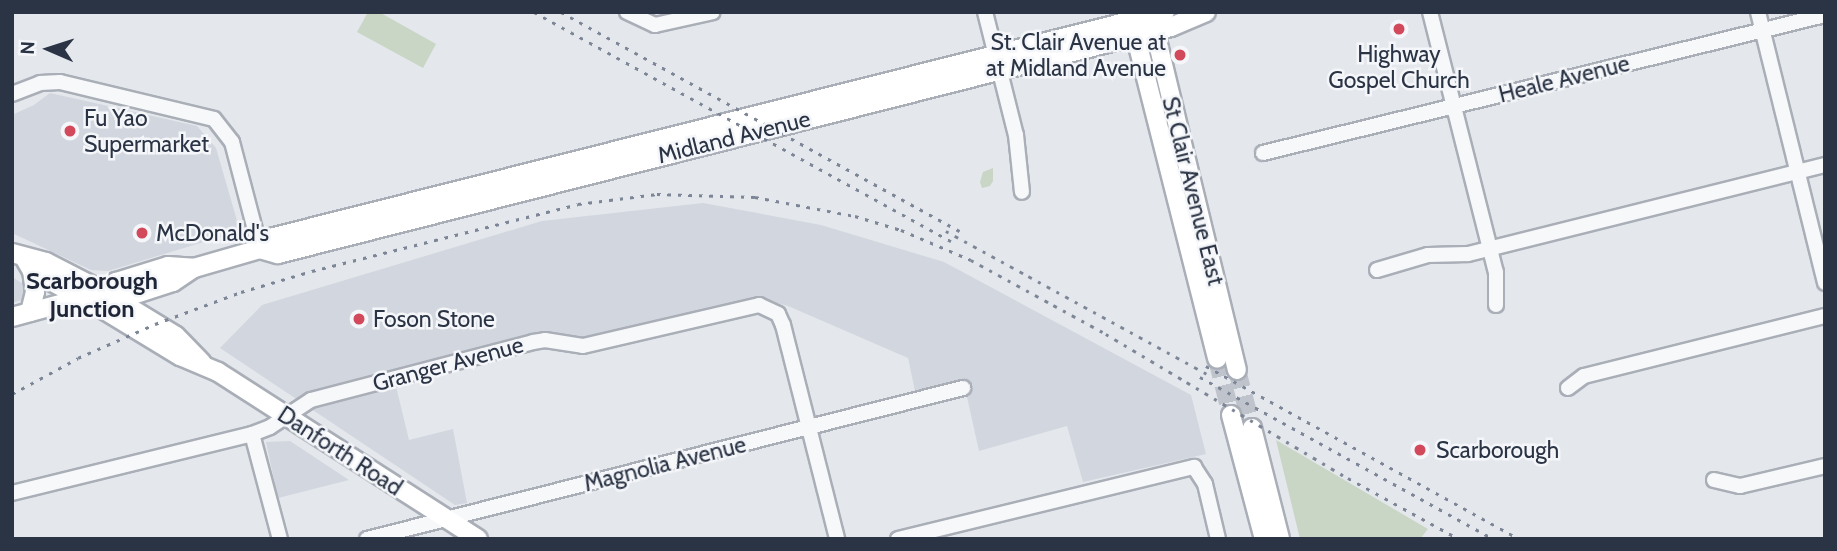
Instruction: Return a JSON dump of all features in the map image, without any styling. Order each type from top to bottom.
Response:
[{"type":"main road","name":"Midland Avenue","points":[[12,317],[104,292],[133,295],[173,282],[194,268],[260,249],[278,254],[997,61],[1132,22],[1155,17],[1171,27],[1206,12]]},
{"type":"main road","name":"St Clair Avenue East","points":[[1155,17],[1237,370]]},
{"type":"main road","name":"St Clair Avenue East","points":[[1132,22],[1217,359]]},
{"type":"main road","name":"Danforth Road","points":[[23,261],[47,262],[104,292],[176,336],[202,363],[478,539]]},
{"type":"main road","name":"Danforth Road","points":[[23,261],[180,356],[202,363]]},
{"type":"main road","points":[[23,261],[36,292],[30,312]]},
{"type":"main road","points":[[1231,415],[1264,539]]},
{"type":"main road","points":[[1252,428],[1280,539]]},
{"type":"street","points":[[627,12],[655,25],[713,12]]},
{"type":"street","points":[[985,12],[1016,135],[1022,192]]},
{"type":"street","points":[[1430,12],[1498,285],[1496,306]]},
{"type":"street","points":[[1758,12],[1825,283]]},
{"type":"street","name":"Heale Avenue","points":[[1263,153],[1825,15]]},
{"type":"street","points":[[12,94],[34,84],[60,82],[201,113],[214,119],[232,142],[260,249]]},
{"type":"street","points":[[1377,270],[1428,255],[1456,256],[1489,249],[1825,165]]},
{"type":"street","name":"Granger Avenue","points":[[12,493],[252,434],[311,400],[533,342],[545,340],[583,346],[759,305],[778,314],[783,326],[837,539]]},
{"type":"street","points":[[1568,388],[1584,376],[1825,316]]},
{"type":"street","name":"Magnolia Avenue","points":[[367,539],[963,388]]},
{"type":"street","points":[[252,434],[280,539]]},
{"type":"street","points":[[1714,480],[1740,486],[1825,466]]},
{"type":"street","points":[[898,539],[1194,467],[1205,484],[1218,539]]},
{"type":"shaded area","points":[[50,93],[197,126],[216,148],[240,231],[108,271],[91,270],[12,233],[12,115],[34,105]]},
{"type":"shaded area","points":[[703,203],[821,225],[944,262],[1191,395],[1206,454],[1083,482],[1067,426],[979,451],[963,379],[915,391],[908,358],[788,306],[756,297],[579,341],[544,334],[393,374],[409,440],[453,429],[467,503],[455,505],[220,348],[262,305],[542,221]]},
{"type":"shaded area","points":[[12,277],[28,287],[22,300],[12,303]]},
{"type":"shaded area","points":[[290,441],[349,480],[278,498],[266,442]]},
{"type":"green space","points":[[368,12],[379,12],[436,44],[423,68],[357,32]]},
{"type":"green space","points":[[993,168],[993,181],[990,186],[982,188],[980,182],[983,172]]},
{"type":"green space","points":[[1276,440],[1428,529],[1420,539],[1300,539]]},
{"type":"tunnel","points":[[1217,359],[1231,415]]},
{"type":"tunnel","points":[[1237,370],[1252,428]]},
{"type":"railway","points":[[534,12],[951,241]]},
{"type":"railway","points":[[561,12],[960,231]]},
{"type":"railway","points":[[12,394],[78,358],[155,324],[241,292],[312,271],[578,204],[657,194],[755,197],[855,216],[901,230],[971,260],[1106,334],[1348,478],[1459,539]]},
{"type":"railway","points":[[946,231],[1213,377]]},
{"type":"railway","points":[[1206,366],[1520,539]]},
{"type":"railway","points":[[1200,377],[1494,539]]},
{"type":"place","name":"Highway Gospel Church","points":[[1399,29]]},
{"type":"place","name":"St. Clair Avenue at at Midland Avenue","points":[[1180,55]]},
{"type":"place","name":"Fu Yao Supermarket","points":[[70,131]]},
{"type":"place","name":"McDonald's","points":[[142,233]]},
{"type":"place","name":"Foson Stone","points":[[359,319]]},
{"type":"place","name":"Scarborough","points":[[1420,450]]},
{"type":"district","name":"Scarborough Junction","points":[[92,295]]}]
